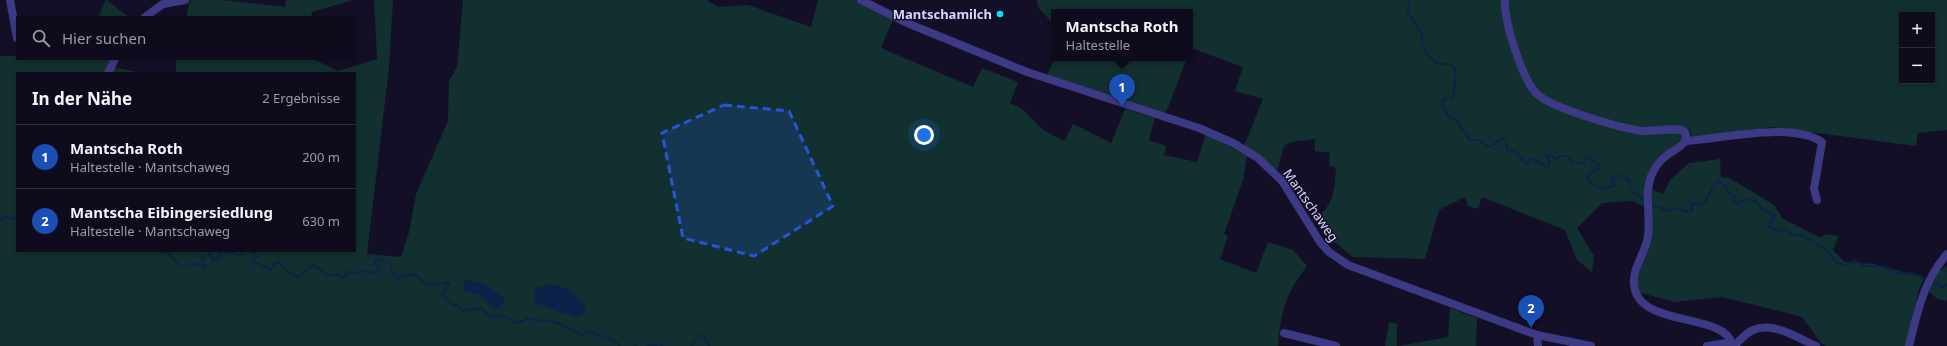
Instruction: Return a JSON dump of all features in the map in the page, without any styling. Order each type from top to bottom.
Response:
[{"type":"street","points":[[10,0],[16,33]]},
{"type":"street","points":[[146,16],[163,4],[185,0]]},
{"type":"street","name":"Mantschaweg","points":[[861,0],[907,23],[1027,72],[1199,128],[1221,137],[1258,158],[1282,181],[1320,242],[1339,260],[1382,279],[1537,336],[1591,346]]},
{"type":"street","points":[[1505,0],[1506,16],[1512,39],[1528,81],[1538,95],[1556,106],[1626,128],[1644,131],[1682,130],[1686,134],[1685,141]]},
{"type":"street","points":[[108,72],[114,60]]},
{"type":"street","points":[[1733,345],[1723,331],[1665,314],[1648,306],[1637,296],[1634,287],[1634,280],[1648,240],[1649,196],[1651,178],[1654,170],[1666,156],[1685,141],[1792,131],[1814,136],[1822,142],[1814,189],[1817,200]]},
{"type":"street","points":[[1909,346],[1925,287],[1947,254]]},
{"type":"street","points":[[1707,346],[1720,344],[1733,345],[1752,330],[1767,327],[1816,346]]},
{"type":"street","points":[[1284,333],[1336,346]]},
{"type":"street","points":[[1537,336],[1538,346]]},
{"type":"highlighted area","points":[[724,105],[789,111],[833,206],[754,256],[683,238],[662,133]]},
{"type":"green space","points":[[106,0],[128,16],[98,16]]},
{"type":"green space","points":[[190,0],[222,0],[285,7],[286,0],[353,0],[312,12],[311,16],[186,16]]},
{"type":"green space","points":[[374,0],[393,0],[389,68],[367,254],[401,257],[409,232],[416,194],[448,121],[449,81],[457,67],[463,0],[707,0],[718,7],[748,5],[811,27],[818,0],[855,0],[893,20],[881,48],[973,87],[982,68],[1018,82],[1010,103],[1022,109],[1043,130],[1064,141],[1073,124],[1111,143],[1125,109],[1155,118],[1149,140],[1166,146],[1164,155],[1197,162],[1206,134],[1247,156],[1243,180],[1224,234],[1228,236],[1220,259],[1256,273],[1268,242],[1293,250],[1307,266],[1294,286],[1285,304],[1278,346],[0,346],[0,56],[16,56],[16,60],[117,60],[113,67],[137,72],[16,72],[16,252],[356,252],[356,72],[176,72],[176,60],[315,60],[338,71],[377,59]]},
{"type":"green space","points":[[1037,0],[1947,0],[1947,130],[1918,133],[1916,146],[1773,127],[1692,137],[1689,129],[1652,127],[1682,134],[1682,139],[1652,166],[1646,207],[1632,201],[1602,203],[1577,228],[1594,256],[1592,272],[1577,260],[1565,230],[1482,197],[1478,209],[1468,206],[1465,197],[1439,210],[1425,259],[1353,257],[1331,239],[1316,218],[1327,207],[1334,189],[1336,168],[1329,166],[1330,153],[1315,151],[1315,139],[1291,142],[1284,146],[1277,171],[1244,146],[1263,99],[1235,91],[1243,67],[1193,49],[1193,9],[1051,9],[1051,22],[1038,7]]},
{"type":"green space","points":[[1054,61],[1186,61],[1167,110],[1164,113],[1047,75]]},
{"type":"green space","points":[[1720,159],[1721,178],[1728,177],[1774,205],[1783,219],[1821,238],[1826,234],[1839,236],[1833,250],[1845,262],[1875,264],[1924,278],[1919,289],[1906,346],[1826,346],[1821,343],[1803,318],[1799,316],[1722,297],[1675,302],[1640,294],[1636,279],[1645,255],[1651,189],[1663,194],[1670,180],[1689,163]]},
{"type":"green space","points":[[1947,266],[1947,299],[1945,301],[1936,298],[1929,291],[1939,271]]},
{"type":"green space","points":[[1450,308],[1477,318],[1476,346],[1398,346],[1448,337]]},
{"type":"green space","points":[[1389,322],[1397,324],[1397,346],[1385,346]]},
{"type":"water","points":[[466,280],[477,282],[496,291],[505,299],[501,306],[496,309],[490,306],[481,296],[464,291],[463,284]]},
{"type":"water","points":[[550,284],[569,289],[587,308],[584,315],[576,318],[535,303],[534,292],[537,287]]},
{"type":"waterway","points":[[1409,0],[1408,12],[1422,35],[1422,44],[1427,54],[1438,64],[1452,64],[1456,71],[1452,99],[1445,99],[1442,102],[1448,116],[1457,121],[1470,140],[1479,140],[1483,144],[1490,147],[1502,138],[1506,141],[1508,152],[1515,151],[1527,164],[1530,158],[1548,167],[1550,164],[1547,157],[1550,155],[1557,159],[1560,156],[1568,156],[1573,163],[1584,163],[1585,159],[1589,157],[1599,165],[1597,170],[1588,174],[1588,181],[1601,189],[1614,186],[1612,179],[1618,175],[1621,178],[1629,180],[1630,189],[1646,202]]},
{"type":"waterway","points":[[1650,204],[1668,211],[1676,208],[1687,212],[1692,211],[1691,205],[1696,203],[1703,205],[1717,181],[1727,187],[1727,192],[1735,196],[1733,201],[1738,204],[1744,199],[1756,201],[1763,210],[1775,215],[1769,227],[1780,231],[1787,230],[1792,235],[1801,235],[1824,248],[1836,262],[1847,266],[1854,260],[1864,266],[1880,266],[1899,274],[1910,273],[1928,280]]},
{"type":"waterway","points":[[0,220],[6,217],[16,219]]},
{"type":"waterway","points":[[164,252],[168,253],[181,266],[189,266],[192,263],[205,267],[202,258],[211,253],[213,261],[217,260],[220,253],[231,252]]},
{"type":"waterway","points":[[231,252],[240,255],[242,252]]},
{"type":"waterway","points":[[252,252],[257,255],[253,261],[271,270],[273,265],[279,262],[290,273],[298,277],[313,265],[328,275],[337,275],[344,278],[348,271],[353,274],[363,271],[377,273],[379,269],[375,263],[377,259],[390,263],[391,270],[396,278],[415,274],[426,284],[450,283],[442,295],[446,297],[451,304],[458,306],[462,311],[482,308],[487,315],[493,317],[500,315],[517,323],[529,318],[555,322],[583,336],[587,331],[614,341],[620,346]]},
{"type":"waterway","points":[[1932,282],[1943,287],[1947,285]]},
{"type":"waterway","points":[[692,346],[694,341],[701,335],[705,338],[709,346]]},
{"type":"waterway","points":[[648,346],[661,344],[662,346]]},
{"type":"place","name":"Mantschamilch","points":[[1000,14]]},
{"type":"place","name":"Mantscha Roth","points":[[1122,107]]},
{"type":"place","name":"Mantscha Eibingersiedlung","points":[[1531,328]]}]
